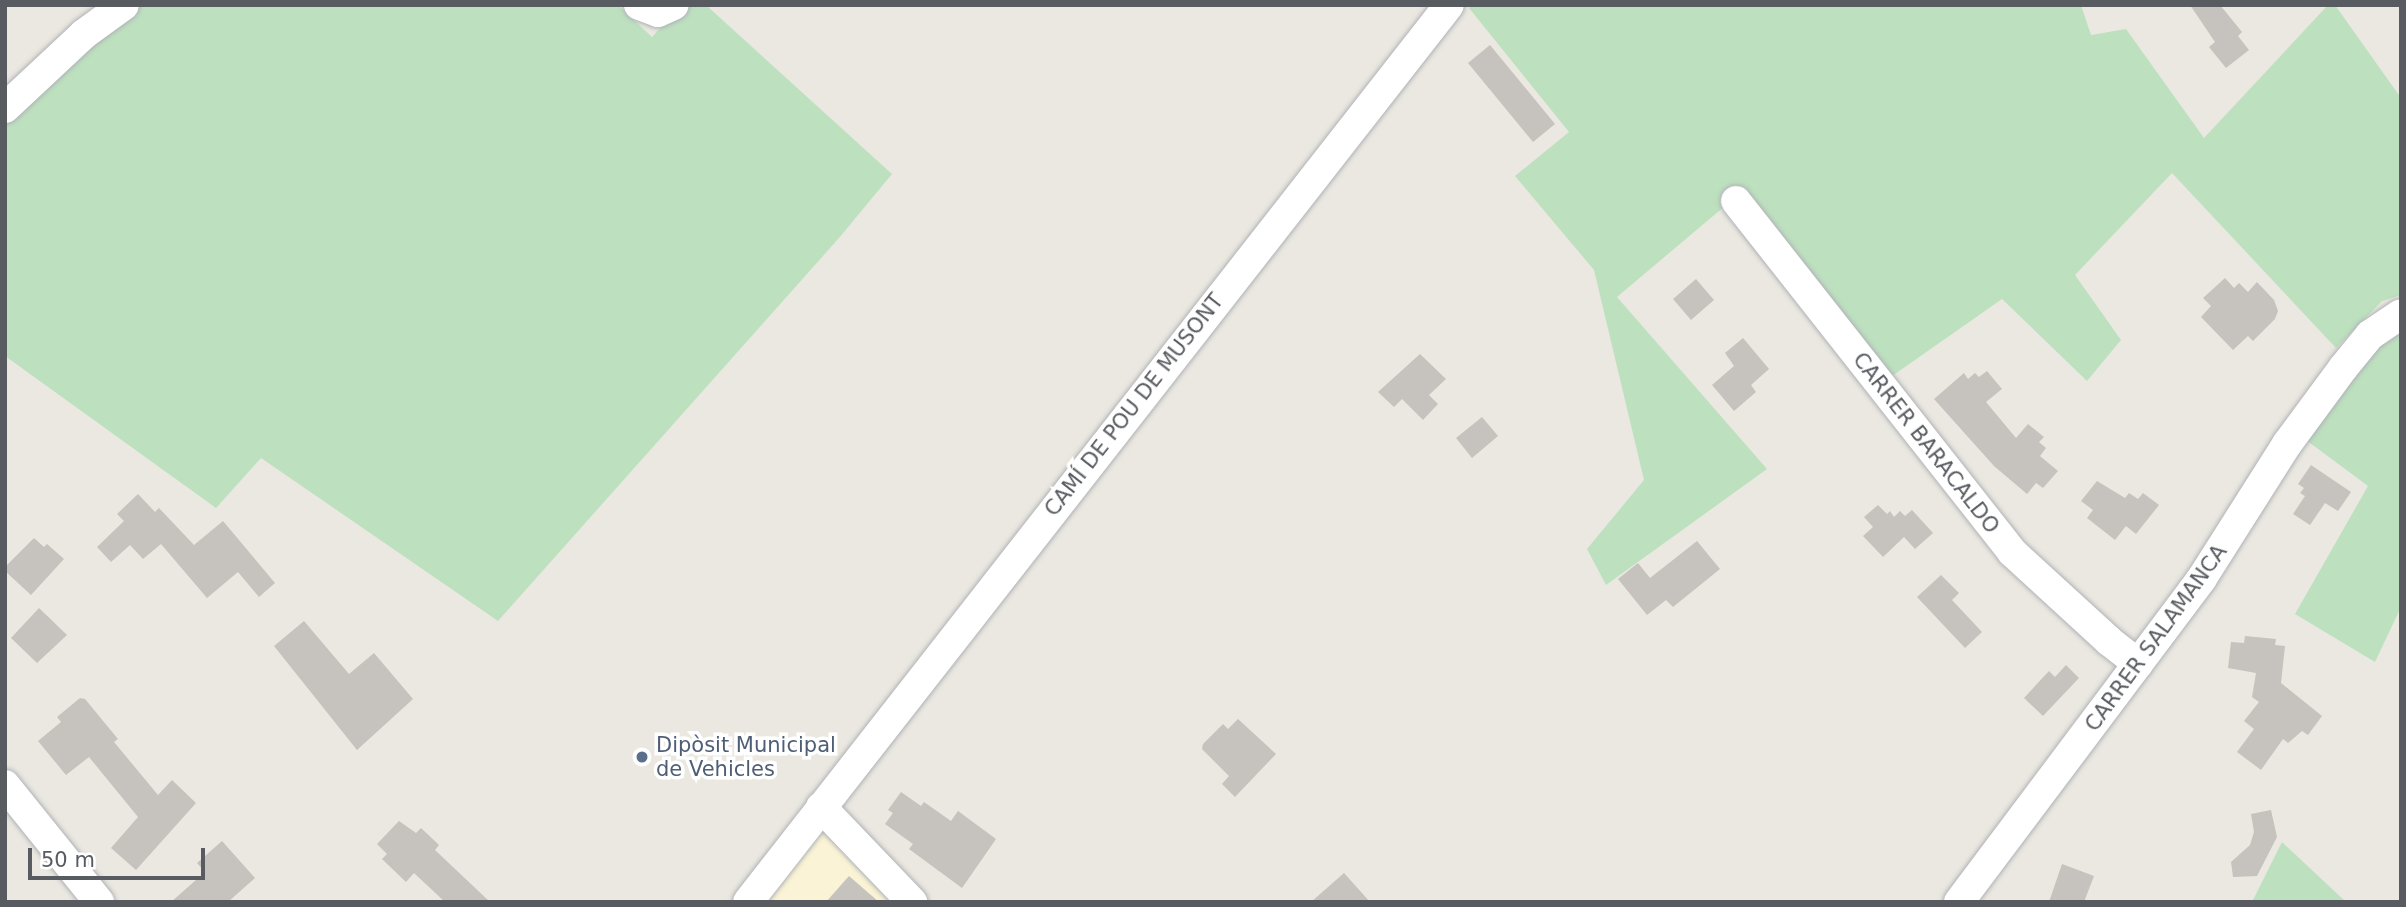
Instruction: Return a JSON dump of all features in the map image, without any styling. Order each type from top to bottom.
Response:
[{"type":"street","points":[[5,108],[84,34],[124,5]]},
{"type":"street","points":[[639,5],[658,12],[674,5]]},
{"type":"street","name":"CAMÍ DE POU DE MUSONT","points":[[748,902],[806,816],[1449,5]]},
{"type":"street","name":"CARRER BARACALDO","points":[[1736,201],[2012,552],[2138,664]]},
{"type":"street","name":"CARRER SALAMANCA","points":[[1973,897],[2202,578],[2287,444],[2370,335],[2401,314]]},
{"type":"street","points":[[5,785],[99,902]]},
{"type":"street","points":[[806,816],[912,902]]},
{"type":"shaded area","points":[[822,830],[890,902],[768,902]]},
{"type":"green space","points":[[140,5],[618,5],[652,37],[681,5],[706,5],[892,174],[839,238],[498,621],[261,458],[216,508],[5,356],[5,117],[112,23]]},
{"type":"green space","points":[[1471,5],[2081,5],[2091,35],[2126,29],[2204,138],[2328,5],[2335,5],[2401,98],[2401,295],[2382,301],[2336,348],[2172,173],[2075,275],[2121,340],[2087,381],[2002,299],[1885,381],[1738,195],[1617,297],[1767,469],[1606,585],[1587,549],[1644,480],[1594,270],[1515,176],[1569,132],[1469,8]]},
{"type":"green space","points":[[2401,329],[2401,607],[2375,662],[2295,614],[2368,486],[2306,440],[2386,335]]},
{"type":"green space","points":[[2282,842],[2346,902],[2252,902]]},
{"type":"building","points":[[2190,5],[2220,5],[2242,32],[2238,36],[2249,50],[2226,68],[2209,47],[2215,42]]},
{"type":"building","points":[[1490,45],[1555,124],[1533,142],[1468,63]]},
{"type":"building","points":[[2225,278],[2234,288],[2239,283],[2248,292],[2257,282],[2274,300],[2278,311],[2275,319],[2253,341],[2248,336],[2233,350],[2201,317],[2211,306],[2203,298]]},
{"type":"building","points":[[1696,279],[1714,300],[1691,320],[1673,299]]},
{"type":"building","points":[[1743,338],[1769,369],[1751,385],[1756,392],[1734,411],[1712,385],[1734,366],[1725,353]]},
{"type":"building","points":[[1420,354],[1446,379],[1429,395],[1438,404],[1423,420],[1402,399],[1394,407],[1378,392]]},
{"type":"building","points":[[1987,371],[2002,389],[1986,402],[2016,438],[2028,424],[2044,437],[2039,442],[2046,448],[2040,456],[2058,471],[2043,488],[2036,483],[2027,494],[1994,466],[1934,399],[1964,373],[1968,379],[1975,373],[1979,377]]},
{"type":"building","points":[[1482,417],[1498,436],[1472,458],[1456,438]]},
{"type":"building","points":[[2311,465],[2351,492],[2338,511],[2325,503],[2310,525],[2293,514],[2305,496],[2300,493],[2304,488],[2298,484]]},
{"type":"building","points":[[2097,481],[2125,498],[2129,493],[2138,499],[2143,493],[2159,505],[2136,534],[2126,526],[2115,540],[2087,518],[2093,510],[2081,501]]},
{"type":"building","points":[[138,494],[155,512],[159,508],[194,545],[223,521],[275,583],[259,597],[238,572],[207,598],[161,544],[143,559],[130,545],[111,562],[97,547],[124,521],[117,514]]},
{"type":"building","points":[[1878,505],[1887,514],[1890,511],[1894,517],[1900,511],[1905,516],[1912,510],[1933,533],[1915,549],[1904,537],[1883,557],[1863,536],[1873,527],[1864,517]]},
{"type":"building","points":[[34,538],[44,547],[47,544],[64,559],[31,595],[5,571],[5,567]]},
{"type":"building","points":[[1697,541],[1720,569],[1673,607],[1666,600],[1647,615],[1618,579],[1638,563],[1650,578]]},
{"type":"building","points":[[1941,575],[1959,593],[1952,600],[1982,632],[1965,648],[1917,597]]},
{"type":"building","points":[[39,608],[67,635],[37,663],[11,638]]},
{"type":"building","points":[[304,621],[349,674],[374,653],[413,699],[357,750],[274,646]]},
{"type":"building","points":[[2245,636],[2276,639],[2275,645],[2285,646],[2281,683],[2322,716],[2308,735],[2302,731],[2288,743],[2283,739],[2261,770],[2237,752],[2254,729],[2244,721],[2259,702],[2252,697],[2256,673],[2228,668],[2231,642],[2244,643]]},
{"type":"building","points":[[2066,665],[2079,678],[2043,716],[2024,698],[2049,671],[2055,677]]},
{"type":"building","points":[[80,698],[85,699],[118,739],[114,742],[158,795],[172,780],[196,803],[136,870],[111,848],[138,817],[89,757],[66,775],[38,741],[61,722],[57,717]]},
{"type":"building","points":[[1238,719],[1276,754],[1235,797],[1222,784],[1229,776],[1202,749],[1203,744],[1223,724],[1228,729]]},
{"type":"building","points":[[901,792],[921,806],[924,802],[951,821],[958,811],[996,839],[962,888],[909,849],[913,844],[885,824],[893,813],[888,810]]},
{"type":"building","points":[[2271,810],[2277,837],[2257,876],[2233,877],[2231,862],[2250,845],[2254,832],[2251,814]]},
{"type":"building","points":[[399,821],[416,833],[421,828],[439,845],[435,850],[490,902],[445,902],[414,873],[406,882],[382,859],[387,854],[377,844]]},
{"type":"building","points":[[222,841],[255,878],[228,902],[171,902],[205,872],[197,863]]},
{"type":"building","points":[[2062,864],[2094,876],[2084,902],[2049,902]]},
{"type":"building","points":[[1344,873],[1370,902],[1311,902]]},
{"type":"building","points":[[849,876],[879,902],[826,902]]},
{"type":"place","name":"Dipòsit Municipal de Vehicles","points":[[642,757]]}]
